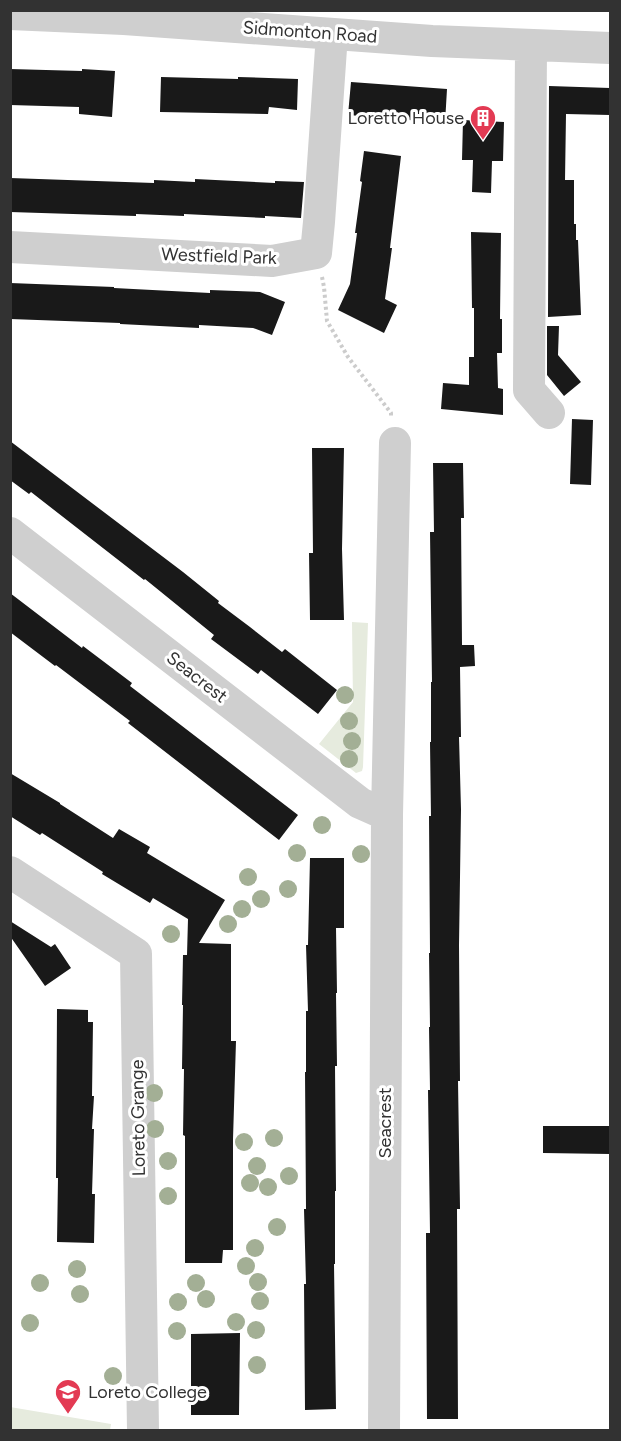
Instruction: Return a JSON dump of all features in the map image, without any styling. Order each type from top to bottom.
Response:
[{"type":"street","name":"Sidmonton Road","points":[[10,14],[124,19],[432,41],[610,48]]},
{"type":"street","points":[[316,253],[332,34]]},
{"type":"street","points":[[531,45],[529,390],[549,413]]},
{"type":"street","name":"Westfield Park","points":[[10,247],[272,261],[316,253]]},
{"type":"street","name":"Seacrest","points":[[384,1431],[387,814],[395,443]]},
{"type":"street","name":"Seacrest","points":[[10,533],[360,803],[387,814]]},
{"type":"street","name":"Loreto Grange","points":[[10,872],[135,954],[143,1431]]},
{"type":"path","points":[[316,253],[324,287],[327,321],[348,357],[391,413],[395,443]]},
{"type":"shaded area","points":[[352,622],[368,623],[363,767],[362,771],[356,773],[319,744],[353,702]]},
{"type":"shaded area","points":[[10,1407],[111,1424],[110,1430],[11,1430]]},
{"type":"building","points":[[10,69],[115,71],[112,117],[79,114],[79,107],[10,105]]},
{"type":"building","points":[[161,77],[298,79],[297,110],[269,107],[268,114],[160,112]]},
{"type":"building","points":[[351,82],[447,89],[445,123],[348,115]]},
{"type":"building","points":[[549,86],[610,88],[610,115],[566,114],[565,180],[574,180],[574,224],[576,224],[576,240],[578,240],[581,315],[548,317]]},
{"type":"building","name":"Loretto House","points":[[463,120],[504,122],[503,161],[492,161],[491,193],[472,192],[473,160],[462,160]]},
{"type":"building","points":[[364,151],[401,156],[385,299],[397,305],[384,333],[338,310],[350,284]]},
{"type":"building","points":[[10,178],[154,183],[154,180],[195,182],[195,179],[304,182],[301,218],[265,216],[265,218],[184,214],[184,216],[136,214],[136,216],[10,212]]},
{"type":"building","points":[[471,232],[501,233],[502,353],[497,353],[498,388],[503,389],[503,415],[441,409],[443,383],[469,385],[469,357],[474,357]]},
{"type":"building","points":[[10,283],[210,293],[210,290],[260,292],[285,302],[272,335],[253,328],[199,325],[199,328],[10,319]]},
{"type":"building","points":[[547,326],[559,326],[558,355],[581,382],[564,396],[547,375]]},
{"type":"building","points":[[572,419],[593,420],[591,485],[570,484]]},
{"type":"building","points":[[10,441],[183,572],[219,601],[218,603],[282,652],[285,649],[337,690],[318,714],[261,670],[258,674],[211,639],[214,635],[145,579],[31,492],[29,494],[10,480]]},
{"type":"building","points":[[312,448],[344,448],[342,549],[344,620],[310,620],[309,553],[313,553]]},
{"type":"building","points":[[433,463],[463,463],[462,645],[474,645],[475,666],[460,667],[458,1419],[427,1419],[426,1233],[430,1233],[428,1090],[430,1090],[429,816],[431,816],[432,682],[430,532],[434,532]]},
{"type":"building","points":[[10,593],[132,683],[130,686],[298,815],[279,840],[128,723],[130,721],[10,632]]},
{"type":"building","points":[[10,773],[113,838],[119,829],[150,847],[147,853],[225,900],[199,943],[231,944],[231,1041],[236,1041],[233,1250],[223,1250],[222,1263],[185,1263],[182,1005],[183,955],[187,955],[188,919],[153,898],[150,903],[42,833],[40,835],[10,816]]},
{"type":"building","points":[[310,858],[344,858],[344,928],[336,928],[337,1066],[335,1066],[334,1264],[336,1409],[305,1410],[305,1072],[306,1011],[308,1011],[306,945],[308,945]]},
{"type":"building","points":[[10,921],[51,947],[55,944],[71,968],[45,986],[10,936]]},
{"type":"building","points":[[57,1009],[88,1010],[88,1022],[93,1022],[94,1243],[57,1242]]},
{"type":"building","points":[[543,1126],[610,1126],[610,1154],[543,1153]]},
{"type":"building","points":[[240,1333],[239,1415],[191,1415],[191,1334]]},
{"type":"place","name":"Loretto House","points":[[483,141]]},
{"type":"place","name":"Loreto College","points":[[68,1415]]}]
